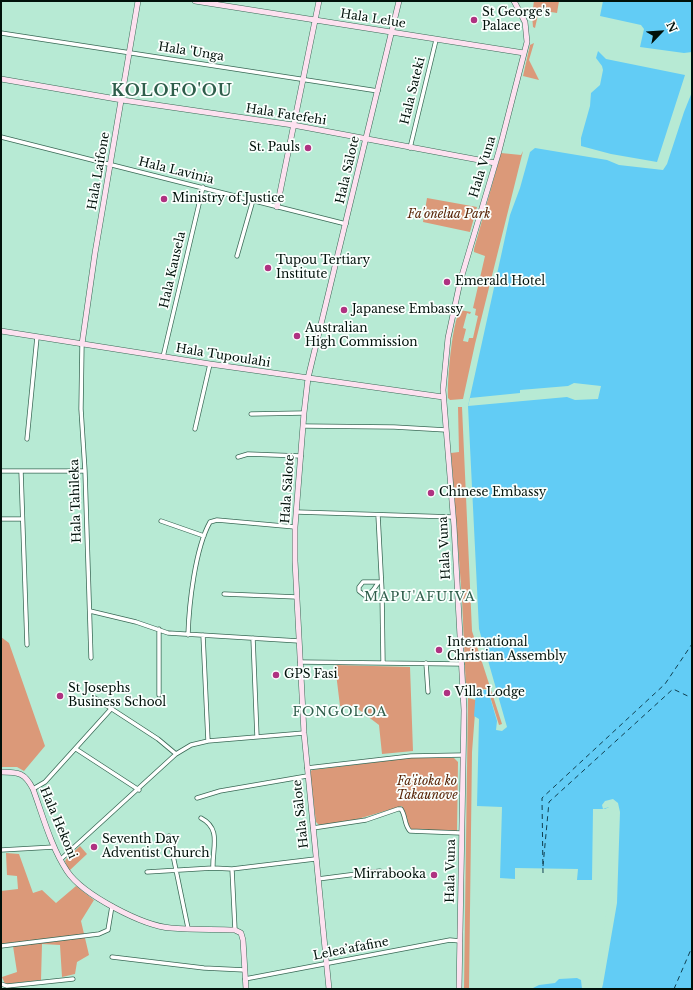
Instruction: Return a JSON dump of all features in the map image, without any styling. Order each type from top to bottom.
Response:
[{"type":"main road","name":"Hala Laifone","points":[[82,344],[110,165],[138,1]]},
{"type":"main road","name":"Hala Lelue","points":[[195,1],[524,53]]},
{"type":"main road","points":[[277,207],[319,1]]},
{"type":"main road","name":"Hala Sālote","points":[[329,989],[307,776],[300,662],[295,527],[308,378],[400,1]]},
{"type":"main road","name":"Hala Vuna","points":[[459,989],[463,756],[462,664],[453,517],[443,397],[448,342],[454,305],[472,237],[495,163],[524,53],[527,35],[525,22],[514,1]]},
{"type":"main road","name":"Hala Fatefehi","points":[[1,79],[122,100],[293,125],[495,163]]},
{"type":"main road","name":"Hala Tupoulahi","points":[[1,331],[163,357],[443,397]]},
{"type":"main road","name":"Hala Hekoni","points":[[1,772],[22,774],[26,777],[33,789],[67,871],[77,882],[112,906],[159,926],[235,930]]},
{"type":"main road","points":[[235,930],[243,936],[246,989]]},
{"type":"street","name":"Hala 'Unga","points":[[1,33],[378,91]]},
{"type":"street","name":"Hala Sateki","points":[[410,148],[436,40]]},
{"type":"street","name":"Hala Lavinia","points":[[1,137],[346,224]]},
{"type":"street","name":"Hala Kausela","points":[[163,357],[203,187]]},
{"type":"street","points":[[237,256],[253,200]]},
{"type":"street","points":[[27,440],[37,337]]},
{"type":"street","name":"Hala Tahileka","points":[[82,344],[81,408],[86,472],[91,658]]},
{"type":"street","points":[[196,430],[210,364]]},
{"type":"street","points":[[250,414],[304,413]]},
{"type":"street","points":[[303,426],[394,427],[446,430]]},
{"type":"street","points":[[238,457],[248,454],[301,456]]},
{"type":"street","points":[[1,471],[86,472]]},
{"type":"street","points":[[21,471],[27,645]]},
{"type":"street","points":[[297,512],[453,517]]},
{"type":"street","points":[[378,515],[382,662]]},
{"type":"street","points":[[1,519],[22,519]]},
{"type":"street","points":[[188,635],[190,608],[198,558],[204,536],[210,522],[218,520],[295,527]]},
{"type":"street","points":[[161,521],[204,536]]},
{"type":"street","points":[[363,582],[380,582],[372,592],[368,594],[364,595],[360,591],[359,587],[363,582]]},
{"type":"street","points":[[224,594],[297,597]]},
{"type":"street","points":[[90,611],[136,622],[168,633],[299,641]]},
{"type":"street","points":[[158,629],[159,694]]},
{"type":"street","points":[[203,636],[208,741]]},
{"type":"street","points":[[253,638],[258,737]]},
{"type":"street","points":[[300,662],[462,664]]},
{"type":"street","points":[[426,663],[428,692]]},
{"type":"street","points":[[95,698],[158,739],[176,754]]},
{"type":"street","points":[[33,789],[45,782],[111,709]]},
{"type":"street","points":[[61,859],[176,754],[191,745],[208,741],[304,733]]},
{"type":"street","points":[[76,749],[138,790]]},
{"type":"street","points":[[307,768],[411,756],[463,756]]},
{"type":"street","points":[[196,798],[220,792],[307,776]]},
{"type":"street","points":[[313,828],[366,820],[401,809],[407,828],[410,831],[461,833]]},
{"type":"street","points":[[201,818],[208,822],[214,829],[213,868]]},
{"type":"street","points":[[169,836],[188,928]]},
{"type":"street","points":[[1,850],[56,846]]},
{"type":"street","points":[[147,872],[177,869],[232,869],[316,859]]},
{"type":"street","points":[[232,869],[235,930]]},
{"type":"street","points":[[318,879],[380,871]]},
{"type":"street","points":[[1,946],[106,932],[108,930],[112,906]]},
{"type":"street","name":"Lelea’afafine","points":[[246,979],[450,940],[460,941]]},
{"type":"street","points":[[112,957],[204,968],[245,970]]},
{"type":"street","points":[[1,986],[72,978]]},
{"type":"green space","points":[[534,1],[559,1],[557,13],[539,10],[535,28],[533,27],[532,15]]},
{"type":"green space","points":[[534,43],[529,60],[539,80],[523,76],[530,45]]},
{"type":"green space","points":[[523,151],[475,344],[463,399],[450,400],[448,398],[449,366],[452,339],[457,317],[460,310],[471,312],[470,314],[467,313],[463,328],[466,329],[463,341],[468,342],[469,338],[473,338],[478,316],[475,315],[476,309],[473,308],[485,256],[474,252],[474,249],[501,153],[521,155]]},
{"type":"green space","name":"Fa'onelua Park","points":[[427,198],[477,207],[470,232],[423,222]]},
{"type":"green space","points":[[458,407],[462,407],[472,631],[502,724],[499,725],[488,690],[466,690],[462,599],[451,453],[459,452]]},
{"type":"green space","points":[[1,637],[9,643],[45,746],[24,771],[17,767],[1,767]]},
{"type":"green space","points":[[335,665],[410,667],[413,751],[382,754],[379,725],[354,706],[340,706]]},
{"type":"green space","points":[[468,698],[476,700],[472,752],[469,989],[464,989]]},
{"type":"green space","name":"Fa'itoka ko Takaunove","points":[[409,758],[454,758],[458,762],[457,832],[412,830],[409,827],[402,806],[351,821],[319,825],[316,822],[310,772],[312,770]]},
{"type":"green space","points":[[80,846],[87,854],[69,871],[65,861]]},
{"type":"green space","points":[[6,853],[19,854],[33,893],[42,890],[56,903],[76,886],[94,900],[81,921],[89,955],[77,962],[75,974],[62,977],[60,945],[42,944],[41,980],[5,984],[2,977],[17,972],[13,946],[1,947],[1,891],[18,889],[17,876],[7,875]]},
{"type":"water","points":[[603,1],[692,1],[692,52],[684,53],[640,47],[644,29],[641,25],[600,16]]},
{"type":"water","points":[[598,51],[606,59],[685,75],[657,162],[611,154],[581,146],[581,138],[590,106],[591,93],[600,85],[603,70],[596,58]]},
{"type":"water","points":[[692,92],[692,989],[599,989],[611,907],[614,815],[611,806],[605,809],[593,809],[592,880],[577,880],[578,869],[515,868],[515,879],[500,878],[502,807],[477,806],[479,719],[474,716],[476,690],[488,690],[497,721],[496,730],[502,731],[507,727],[479,629],[468,406],[510,215],[520,188],[530,152],[535,148],[607,160],[619,165],[663,170],[667,164]]},
{"type":"water","points":[[577,978],[581,980],[582,989],[531,989],[539,985],[555,983],[559,979]]},
{"type":"pier","points":[[574,383],[601,386],[598,399],[575,400],[567,397],[468,406],[470,398],[520,393],[520,390],[568,386]]},
{"type":"pier","points":[[613,799],[618,803],[620,812],[617,903],[603,984],[602,988],[599,989],[598,981],[596,979],[610,891],[612,811],[609,807],[603,809],[602,805],[605,801]]},
{"type":"ferry route","points":[[543,873],[542,798],[665,684],[692,644]]},
{"type":"ferry route","points":[[543,866],[549,802],[673,689],[692,698]]},
{"type":"ferry route","points":[[674,989],[692,947]]},
{"type":"place","name":"St George's Palace","points":[[474,20]]},
{"type":"place","name":"St. Pauls","points":[[308,148]]},
{"type":"place","name":"Ministry of Justice","points":[[164,199]]},
{"type":"place","name":"Tupou Tertiary Institute","points":[[268,268]]},
{"type":"place","name":"Emerald Hotel","points":[[447,282]]},
{"type":"place","name":"Japanese Embassy","points":[[344,310]]},
{"type":"place","name":"Australian High Commission","points":[[297,336]]},
{"type":"place","name":"Chinese Embassy","points":[[431,493]]},
{"type":"place","name":"International Christian Assembly","points":[[439,650]]},
{"type":"place","name":"GPS Fasi","points":[[276,675]]},
{"type":"place","name":"Villa Lodge","points":[[447,693]]},
{"type":"place","name":"St Josephs Business School","points":[[60,696]]},
{"type":"place","name":"Seventh Day Adventist Church","points":[[94,847]]},
{"type":"place","name":"Mirrabooka","points":[[434,875]]},
{"type":"district","name":"KOLOFO'OU","points":[[172,91]]},
{"type":"district","name":"MAPU'AFUIVA","points":[[420,597]]},
{"type":"district","name":"FONGOLOA","points":[[340,712]]}]
